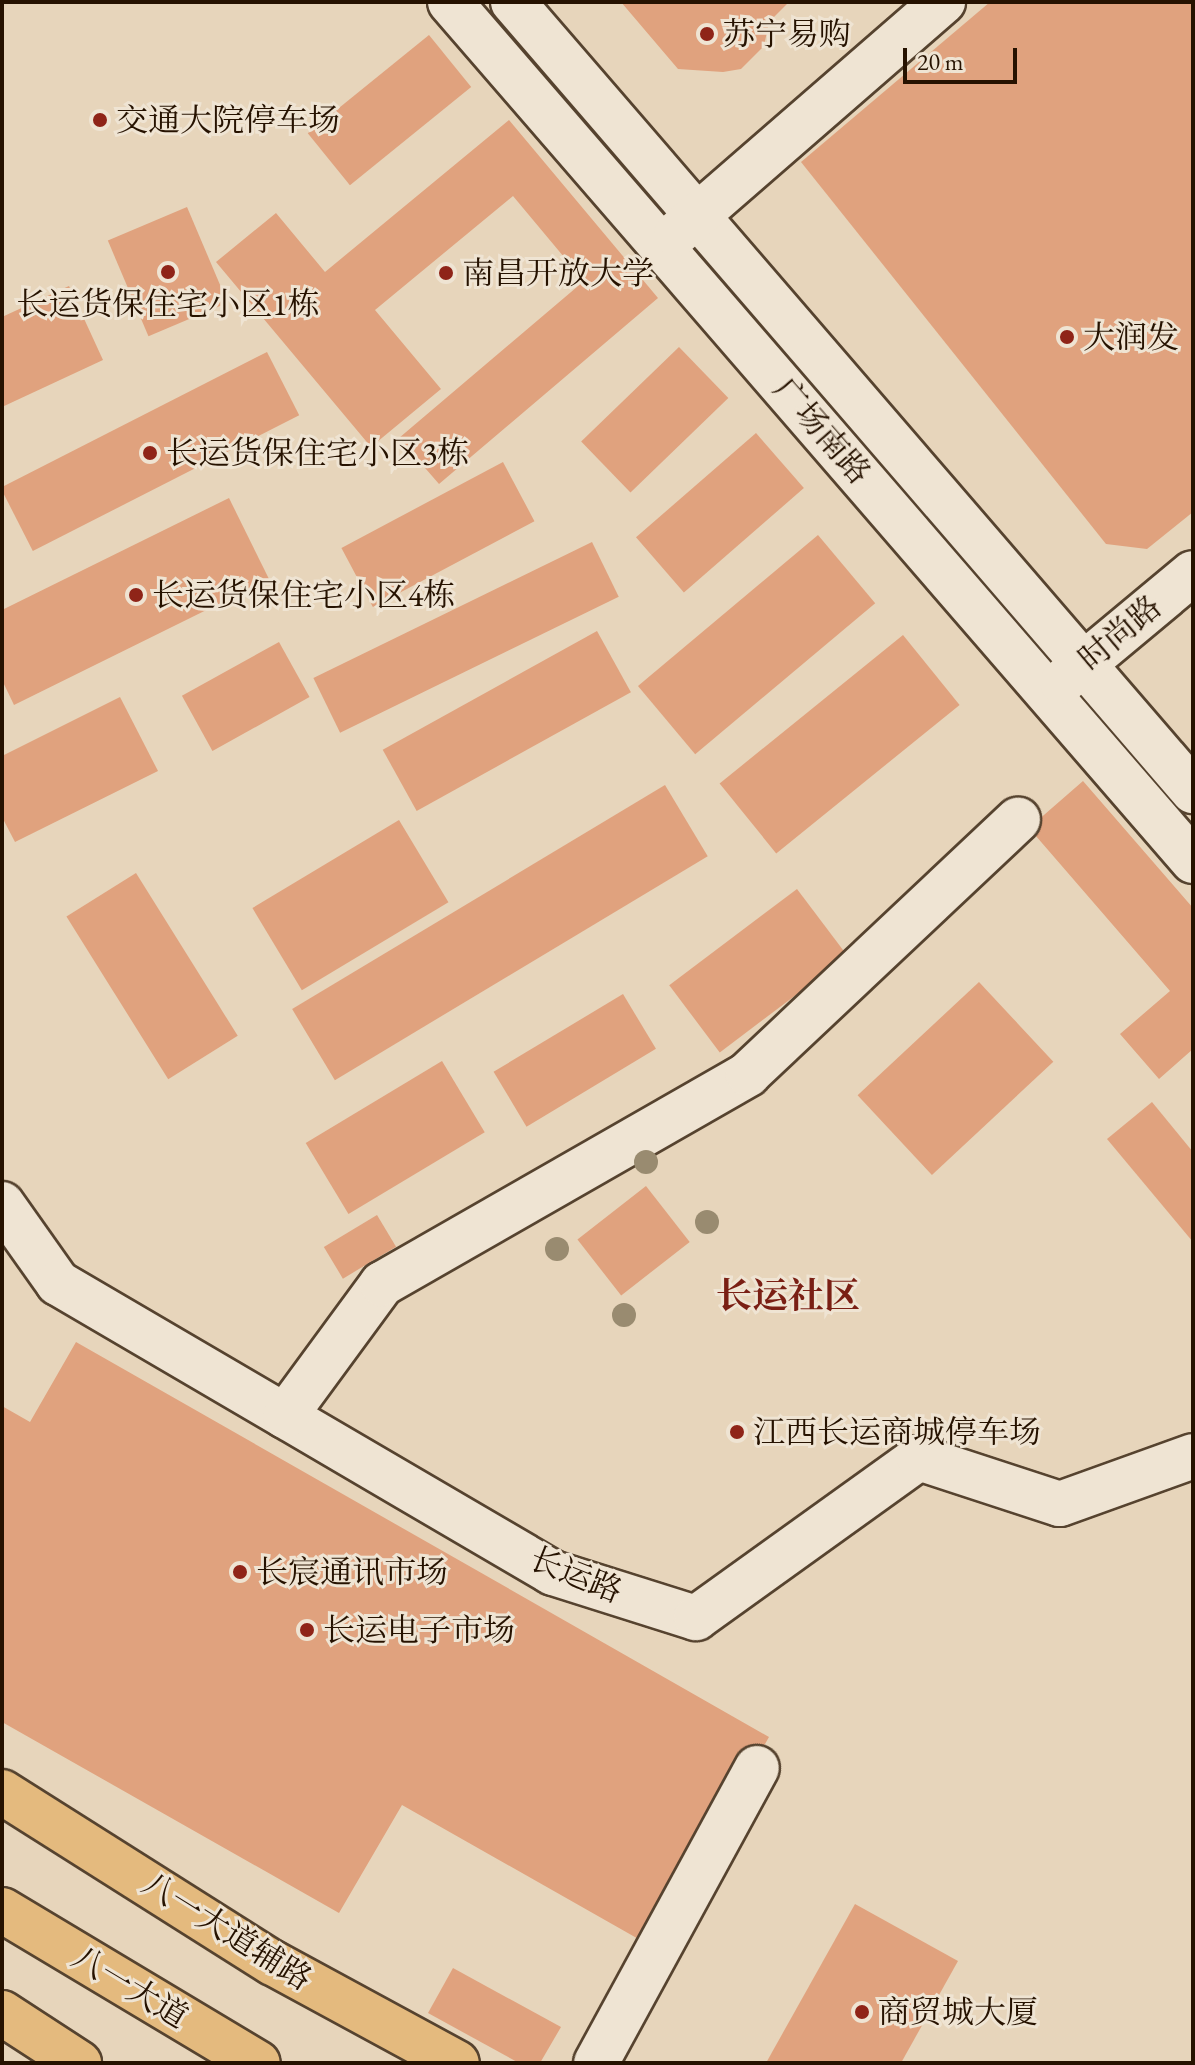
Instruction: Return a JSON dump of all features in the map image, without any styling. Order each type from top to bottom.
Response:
[{"type":"main road","name":"八一大道辅路","points":[[2,1792],[273,1963],[457,2063]]},
{"type":"main road","name":"八一大道","points":[[2,1910],[258,2063]]},
{"type":"main road","points":[[2,2013],[79,2063]]},
{"type":"street","name":"广场南路","points":[[450,2],[1193,861]]},
{"type":"street","points":[[513,2],[1193,791]]},
{"type":"street","points":[[661,246],[943,2]]},
{"type":"street","name":"时尚路","points":[[1049,694],[1193,573]]},
{"type":"street","points":[[285,1416],[382,1284],[748,1074],[1018,820]]},
{"type":"street","name":"长运路","points":[[2,1204],[58,1283],[553,1573],[696,1618],[919,1458],[1060,1504],[1193,1456]]},
{"type":"street","points":[[596,2063],[757,1768]]},
{"type":"building","name":"苏宁易购","points":[[621,2],[789,2],[769,22],[764,46],[741,69],[723,72],[678,69]]},
{"type":"building","name":"大润发","points":[[990,2],[1193,2],[1193,512],[1147,549],[1106,544],[801,162]]},
{"type":"building","points":[[429,35],[471,87],[350,185],[308,133]]},
{"type":"building","points":[[509,120],[658,298],[439,484],[399,438],[584,281],[513,196],[375,310],[441,389],[371,447],[216,262],[276,213],[325,272]]},
{"type":"building","name":"长运货保住宅小区1栋","points":[[187,207],[228,303],[148,336],[108,241]]},
{"type":"building","points":[[69,286],[103,360],[2,407],[2,317]]},
{"type":"building","points":[[679,347],[728,398],[630,493],[581,441]]},
{"type":"building","name":"长运货保住宅小区3栋","points":[[267,352],[299,415],[33,551],[2,487]]},
{"type":"building","points":[[756,433],[804,488],[684,592],[636,537]]},
{"type":"building","points":[[503,462],[534,521],[373,607],[341,548]]},
{"type":"building","name":"长运货保住宅小区4栋","points":[[229,498],[269,579],[14,705],[2,680],[2,610]]},
{"type":"building","points":[[818,535],[875,603],[695,754],[638,686]]},
{"type":"building","points":[[592,542],[619,597],[340,733],[313,678]]},
{"type":"building","points":[[597,631],[631,692],[417,811],[383,750]]},
{"type":"building","points":[[903,635],[960,705],[776,853],[720,784]]},
{"type":"building","points":[[279,642],[310,697],[212,751],[182,696]]},
{"type":"building","points":[[120,697],[158,771],[15,842],[2,817],[2,756]]},
{"type":"building","points":[[1083,781],[1193,908],[1193,1049],[1159,1079],[1120,1034],[1170,991],[1029,828]]},
{"type":"building","points":[[665,785],[708,856],[335,1080],[292,1009]]},
{"type":"building","points":[[399,820],[448,902],[302,990],[252,908]]},
{"type":"building","points":[[136,873],[238,1036],[168,1079],[66,916]]},
{"type":"building","points":[[797,889],[848,956],[720,1052],[669,985]]},
{"type":"building","points":[[979,982],[1053,1062],[932,1175],[858,1095]]},
{"type":"building","points":[[623,994],[656,1049],[527,1127],[494,1072]]},
{"type":"building","points":[[442,1061],[485,1132],[348,1214],[306,1143]]},
{"type":"building","points":[[1152,1102],[1193,1152],[1193,1242],[1107,1139]]},
{"type":"building","points":[[646,1186],[690,1242],[621,1296],[577,1240]]},
{"type":"building","points":[[377,1215],[396,1247],[343,1279],[324,1247]]},
{"type":"building","name":"长宸通讯市场","points":[[76,1342],[769,1737],[649,1945],[402,1805],[339,1913],[2,1722],[2,1406],[30,1422]]},
{"type":"building","name":"商贸城大厦","points":[[855,1904],[958,1961],[901,2063],[766,2063]]},
{"type":"building","points":[[453,1968],[561,2027],[540,2063],[519,2063],[428,2013]]},
{"type":"place","name":"苏宁易购","points":[[707,34]]},
{"type":"place","name":"交通大院停车场","points":[[100,120]]},
{"type":"place","name":"长运货保住宅小区1栋","points":[[168,272]]},
{"type":"place","name":"南昌开放大学","points":[[446,273]]},
{"type":"place","name":"大润发","points":[[1067,337]]},
{"type":"place","name":"长运货保住宅小区3栋","points":[[150,453]]},
{"type":"place","name":"长运货保住宅小区4栋","points":[[136,595]]},
{"type":"place","name":"江西长运商城停车场","points":[[737,1432]]},
{"type":"place","name":"长宸通讯市场","points":[[240,1572]]},
{"type":"place","name":"长运电子市场","points":[[307,1630]]},
{"type":"place","name":"商贸城大厦","points":[[862,2012]]},
{"type":"district","name":"长运社区","points":[[788,1296]]}]
